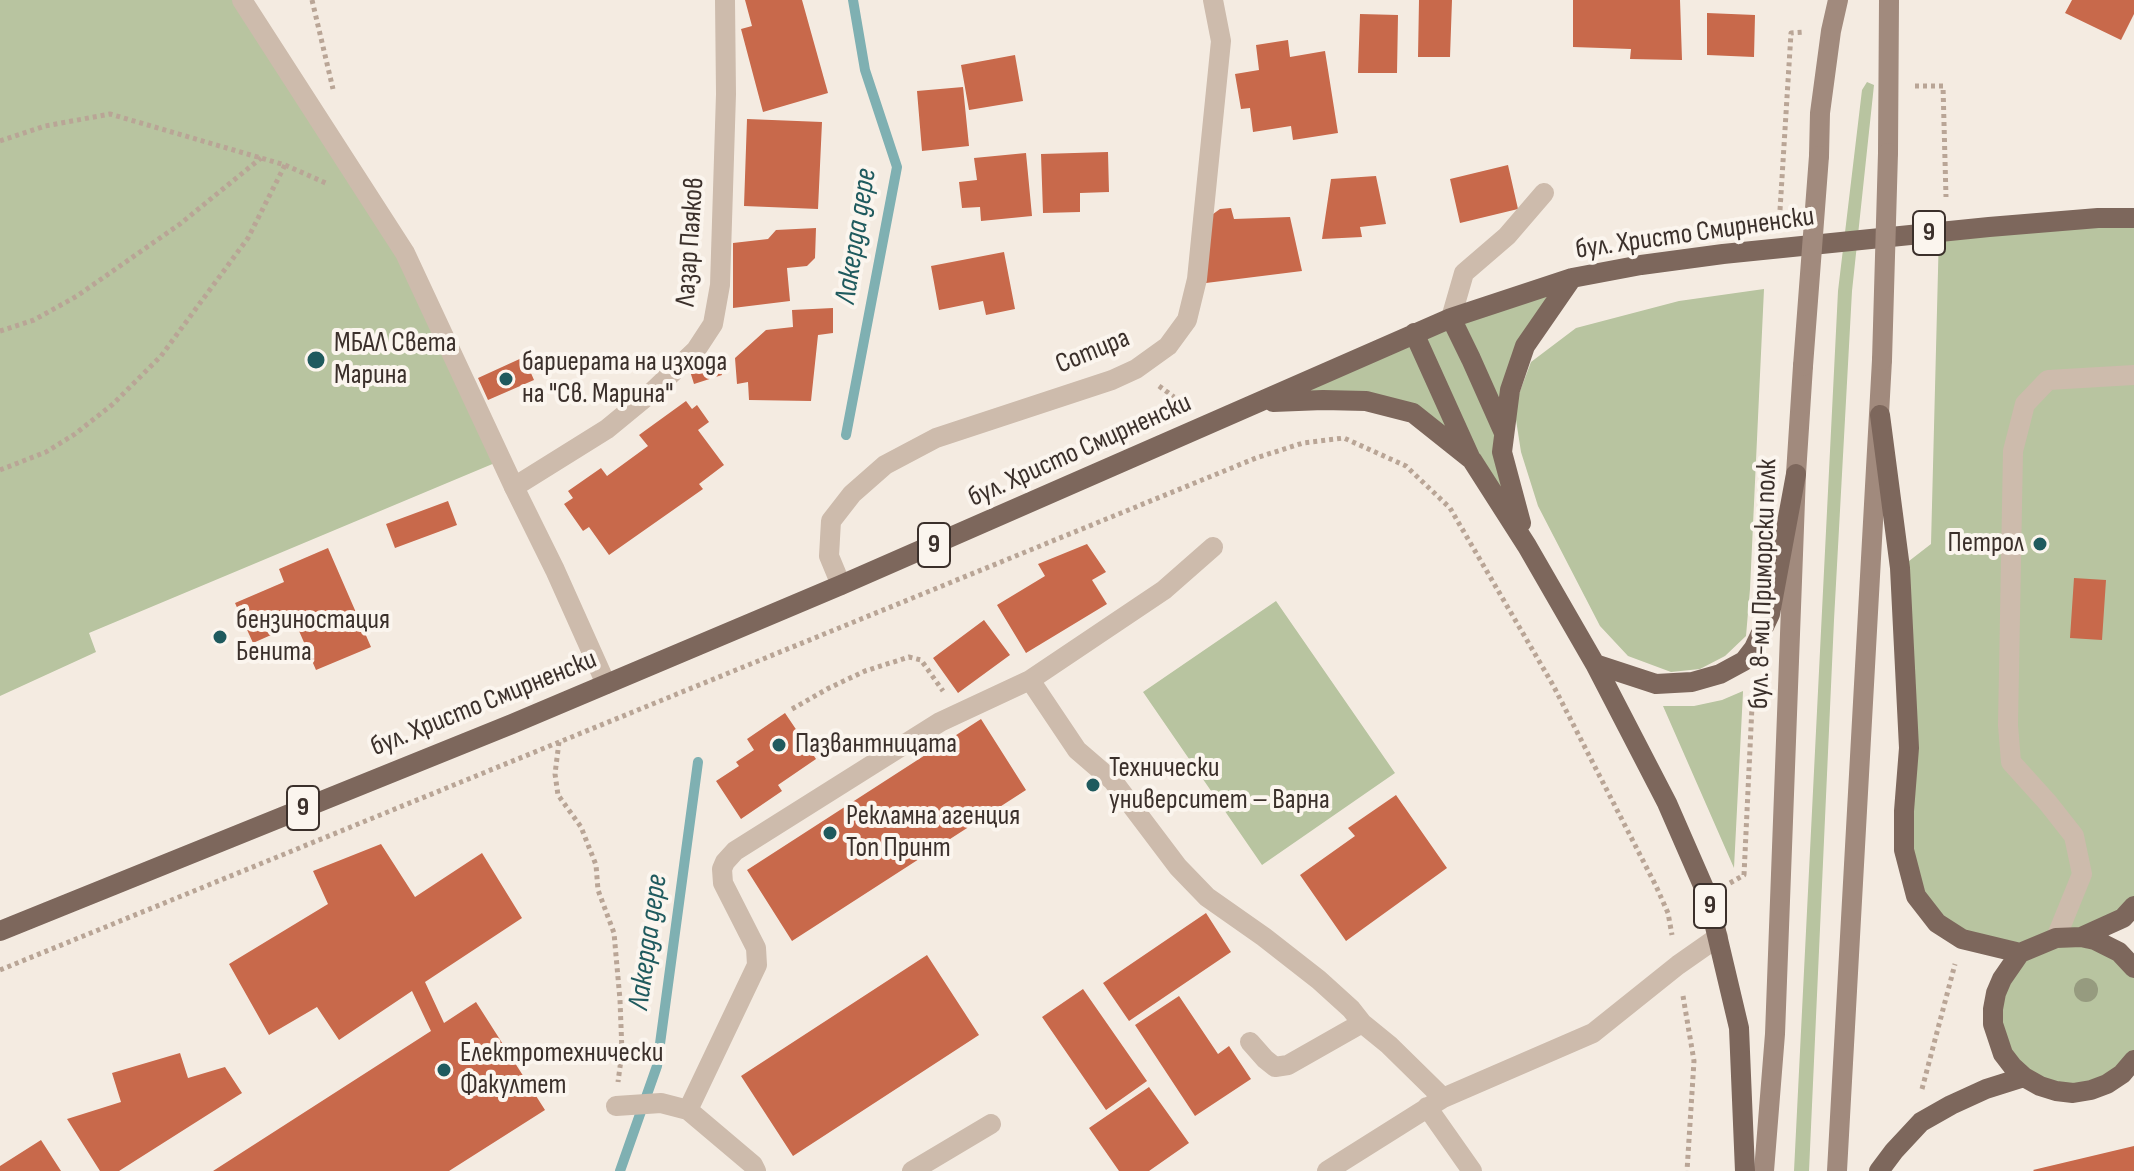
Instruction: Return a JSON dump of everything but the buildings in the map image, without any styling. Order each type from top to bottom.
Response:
[{"type":"main road","name":"бул. 8-ми Приморски полк","points":[[1764,1171],[1775,1034],[1796,474],[1820,113],[1838,0]]},
{"type":"main road","points":[[1837,1171],[1880,415],[1890,86],[1889,0]]},
{"type":"main road","name":"бул. Христо Смирненски","points":[[0,931],[512,724],[841,585],[1451,318],[1572,278],[1641,265],[1723,254],[2098,218],[2134,218]]},
{"type":"main road","points":[[1527,546],[1502,452],[1510,390],[1525,346],[1572,278]]},
{"type":"main road","points":[[1451,318],[1504,433]]},
{"type":"main road","points":[[1414,333],[1472,460]]},
{"type":"main road","name":"9","points":[[1261,403],[1366,401],[1413,413],[1472,460],[1527,546],[1595,664],[1667,803],[1708,897],[1739,1028],[1745,1171]]},
{"type":"main road","points":[[1880,415],[1900,568],[1909,748],[1904,850],[1916,896],[1937,923],[1962,939],[2020,953]]},
{"type":"main road","points":[[1595,664],[1656,684],[1692,682],[1720,674],[1744,661],[1754,648],[1770,614],[1796,474]]},
{"type":"main road","points":[[2081,937],[2123,918],[2134,906]]},
{"type":"main road","points":[[2130,1068],[2107,1084],[2091,1090],[2073,1093],[2040,1086],[2024,1077],[2003,1054],[1993,1024],[1996,993],[2020,953],[2056,938],[2081,937],[2107,945],[2119,952],[2134,968]]},
{"type":"main road","points":[[1879,1171],[1921,1122],[1986,1089],[2024,1077]]},
{"type":"street","points":[[242,0],[405,253],[606,684]]},
{"type":"street","name":"Лазар Паяков","points":[[514,487],[607,429],[696,350],[713,324],[721,269],[725,0]]},
{"type":"street","name":"Сотира","points":[[841,585],[829,556],[831,521],[852,494],[885,465],[936,438],[1112,380],[1136,369],[1168,346],[1187,320],[1197,279],[1221,41],[1213,0]]},
{"type":"street","points":[[1451,318],[1464,273],[1507,236],[1544,193]]},
{"type":"street","points":[[2056,938],[2082,874],[2074,836],[2011,762],[2008,725],[2013,451],[2025,404],[2048,380],[2134,375]]},
{"type":"street","points":[[688,1110],[757,965],[756,948],[723,883],[722,869],[735,851],[940,722],[1030,680],[1164,590],[1213,547]]},
{"type":"street","points":[[1030,680],[1077,750],[1113,781],[1178,867],[1207,897],[1319,980],[1389,1045],[1435,1102],[1472,1171]]},
{"type":"street","points":[[1327,1171],[1435,1102],[1593,1033],[1718,937]]},
{"type":"street","points":[[1250,1042],[1275,1067],[1288,1065],[1362,1023]]},
{"type":"street","points":[[621,1106],[661,1103],[688,1110],[753,1165],[756,1171]]},
{"type":"street","points":[[912,1171],[991,1124]]},
{"type":"path","points":[[312,0],[334,96]]},
{"type":"path","points":[[1890,86],[1943,86],[1946,197]]},
{"type":"path","points":[[0,141],[45,126],[110,114],[285,165],[375,205]]},
{"type":"path","points":[[0,331],[34,320],[77,296],[180,224],[261,157]]},
{"type":"path","points":[[0,470],[46,452],[75,434],[113,404],[161,356],[248,238],[285,165]]},
{"type":"path","points":[[0,970],[1256,458],[1303,443],[1344,438],[1406,466],[1450,508],[1553,685],[1656,886],[1668,913],[1694,1061],[1687,1171]]},
{"type":"path","points":[[1668,913],[1708,897],[1744,875],[1754,648]]},
{"type":"path","points":[[792,709],[865,671],[909,657],[921,660],[956,714]]},
{"type":"path","points":[[559,742],[555,774],[558,795],[581,827],[596,865],[598,890],[614,933],[622,1052],[621,1106]]},
{"type":"path","points":[[1921,1122],[1921,1092],[1962,939]]},
{"type":"green space","name":"МБАЛ Света Марина","points":[[0,0],[242,0],[405,253],[502,460],[89,633],[96,652],[0,696]]},
{"type":"green space","points":[[1867,82],[1874,85],[1852,291],[1809,1171],[1794,1171],[1838,291],[1862,90]]},
{"type":"green space","points":[[2134,218],[2134,906],[2083,937],[2134,968],[2134,1060],[2091,1090],[2024,1077],[1993,1024],[2020,953],[1962,939],[1916,896],[1900,568],[1931,544],[1939,232]]},
{"type":"green space","points":[[1572,278],[1525,346],[1504,433],[1527,546],[1472,460],[1413,413],[1261,403]]},
{"type":"green space","points":[[1764,289],[1746,636],[1725,656],[1700,669],[1671,672],[1628,656],[1600,626],[1538,506],[1521,452],[1514,407],[1531,362],[1576,328],[1679,301]]},
{"type":"green space","points":[[1276,601],[1395,773],[1262,865],[1143,692]]},
{"type":"green space","points":[[1743,691],[1734,868],[1663,706],[1694,706],[1722,700]]},
{"type":"waterway","name":"Лакерда дере","points":[[846,435],[897,167],[865,70],[853,0]]},
{"type":"waterway","name":"Лакерда дере","points":[[620,1171],[657,1066],[698,762]]},
{"type":"place","name":"МБАЛ Света Марина","points":[[316,360]]},
{"type":"place","name":"бариерата на изхода на \"Св. Марина\"","points":[[506,379]]},
{"type":"place","name":"Петрол","points":[[2040,544]]},
{"type":"place","name":"бензиностация Бенита","points":[[220,637]]},
{"type":"place","name":"Пазвантницата","points":[[779,745]]},
{"type":"place","name":"Технически университет – Варна","points":[[1093,785]]},
{"type":"place","name":"Рекламна агенция Топ Принт","points":[[830,833]]},
{"type":"place","name":"Електротехнически Факултет","points":[[444,1070]]}]
